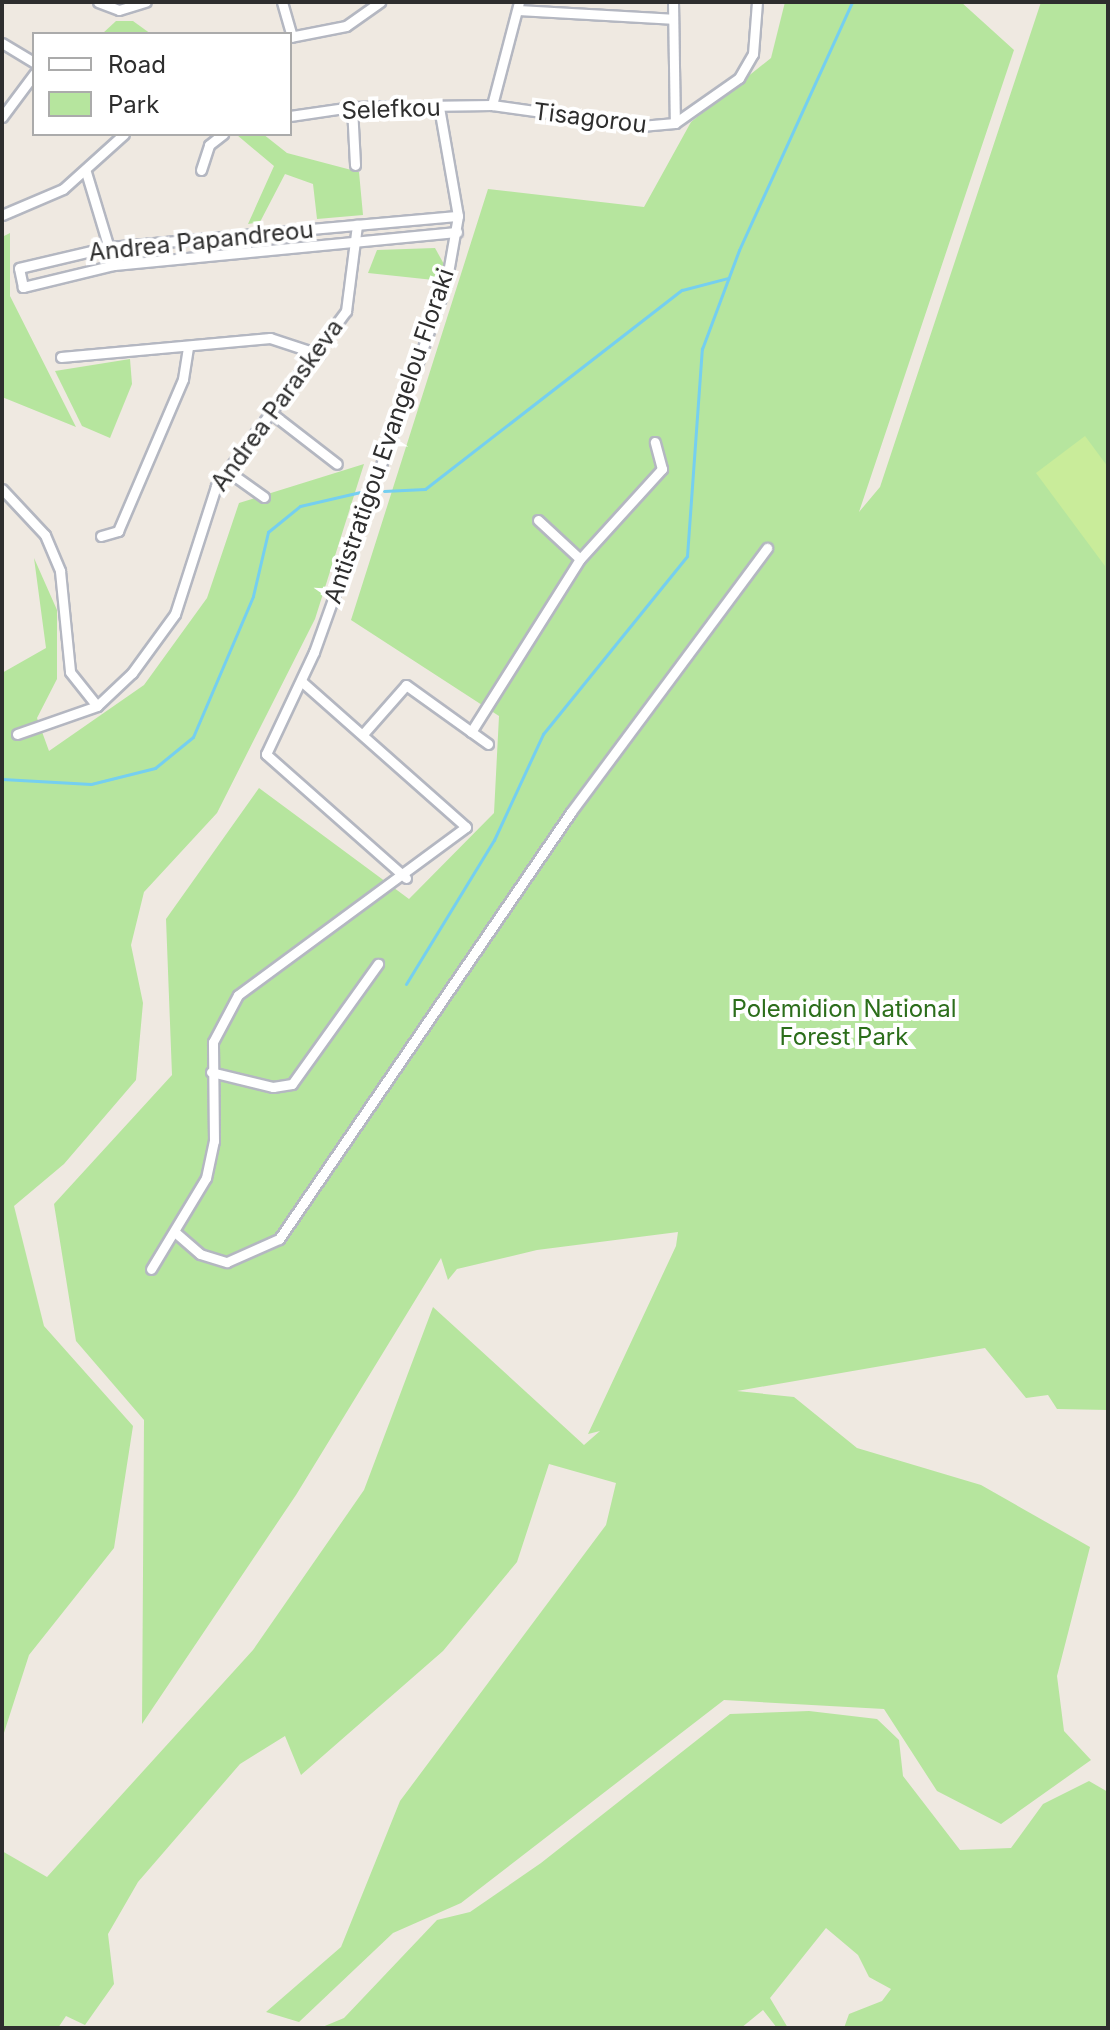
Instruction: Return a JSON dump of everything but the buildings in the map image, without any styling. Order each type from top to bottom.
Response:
[{"type":"street","points":[[98,2],[133,8],[146,2]]},
{"type":"street","points":[[282,2],[290,32]]},
{"type":"street","points":[[292,37],[346,26],[380,2]]},
{"type":"street","points":[[577,14],[578,2]]},
{"type":"street","points":[[673,2],[675,123]]},
{"type":"street","name":"Tisagorou","points":[[492,105],[641,126],[675,123],[739,78],[753,54],[757,2]]},
{"type":"street","points":[[492,105],[518,6],[577,14],[672,19]]},
{"type":"street","points":[[2,43],[32,61]]},
{"type":"street","points":[[2,117],[32,77]]},
{"type":"street","name":"Selefkou","points":[[292,116],[352,107],[492,105]]},
{"type":"street","points":[[352,107],[355,165]]},
{"type":"street","name":"Antistratigou Evangelou Floraki","points":[[406,878],[266,754],[301,681],[446,286],[458,216],[439,107]]},
{"type":"street","points":[[2,215],[86,172],[122,136]]},
{"type":"street","points":[[201,170],[209,145],[220,136]]},
{"type":"street","points":[[86,172],[114,265]]},
{"type":"street","name":"Andrea Papandreou","points":[[457,232],[358,239],[114,265],[23,287],[19,268],[108,247],[458,216]]},
{"type":"street","name":"Andrea Paraskeva","points":[[17,734],[97,706],[132,673],[175,614],[205,508],[229,472],[275,416],[346,311],[358,239],[357,225]]},
{"type":"street","points":[[61,357],[270,338],[319,354]]},
{"type":"street","points":[[101,536],[118,531],[183,379],[188,346]]},
{"type":"street","points":[[275,416],[337,464]]},
{"type":"street","points":[[471,732],[580,559],[662,469],[655,442]]},
{"type":"street","points":[[229,472],[264,497]]},
{"type":"street","points":[[2,489],[45,535],[60,571],[70,672],[97,706]]},
{"type":"street","points":[[538,520],[580,559]]},
{"type":"street","points":[[176,1233],[200,1254],[227,1262],[279,1239],[571,812],[767,548]]},
{"type":"street","points":[[151,1269],[176,1233],[209,1166],[213,1042],[238,995],[406,878],[466,827],[301,681]]},
{"type":"street","points":[[363,734],[406,685],[488,744]]},
{"type":"street","points":[[211,1072],[292,1084],[378,964]]},
{"type":"green space","name":"Polemidion National Forest Park","points":[[785,2],[961,2],[1014,50],[859,512],[880,487],[1041,2],[1108,2],[1108,1410],[1057,1409],[1048,1395],[1026,1398],[985,1348],[737,1391],[794,1397],[857,1448],[981,1485],[1090,1547],[1057,1676],[1064,1731],[1091,1760],[1001,1824],[937,1791],[884,1709],[724,1700],[461,1903],[393,1933],[299,2022],[266,2012],[341,1947],[400,1801],[606,1525],[616,1483],[549,1464],[517,1562],[443,1651],[301,1775],[285,1736],[240,1764],[138,1882],[108,1934],[114,1984],[85,2025],[66,2016],[58,2028],[2,2028],[2,1851],[47,1877],[253,1650],[364,1490],[433,1307],[584,1445],[600,1431],[588,1434],[676,1246],[678,1232],[537,1250],[457,1269],[448,1280],[441,1258],[296,1495],[142,1724],[144,1420],[76,1341],[54,1204],[172,1075],[166,919],[259,788],[409,899],[494,813],[499,716],[351,620],[488,189],[644,207],[691,122],[771,58]]},
{"type":"green space","points":[[116,21],[133,21],[148,32],[104,32]]},
{"type":"green space","points":[[238,136],[266,136],[287,153],[359,172],[363,215],[317,219],[313,184],[285,174],[260,222],[248,224],[274,166]]},
{"type":"green space","points":[[10,233],[10,296],[76,427],[2,397],[2,237]]},
{"type":"green space","points":[[435,248],[445,266],[443,281],[368,273],[377,250]]},
{"type":"green space","points":[[130,359],[132,384],[110,438],[82,426],[55,371]]},
{"type":"green space","points":[[1085,436],[1108,467],[1105,566],[1036,473]]},
{"type":"green space","points":[[364,464],[315,619],[217,813],[144,892],[131,945],[143,1003],[136,1080],[64,1164],[14,1206],[44,1326],[133,1426],[114,1548],[29,1655],[2,1739],[2,673],[46,648],[34,558],[57,610],[57,679],[37,718],[49,751],[144,685],[207,598],[239,503]]},
{"type":"green space","points":[[809,1711],[877,1719],[899,1740],[903,1776],[960,1850],[1011,1848],[1043,1804],[1089,1781],[1108,1792],[1108,2028],[844,2028],[849,2014],[882,2001],[891,1989],[869,1977],[858,1955],[826,1928],[770,1998],[788,2028],[777,2028],[763,2010],[741,2028],[320,2028],[344,2018],[437,1920],[470,1912],[541,1863],[730,1714]]},
{"type":"waterway","points":[[406,984],[494,840],[543,734],[687,556],[702,349],[739,250],[852,2]]},
{"type":"waterway","points":[[384,491],[425,489],[682,290],[728,278]]},
{"type":"waterway","points":[[2,779],[91,784],[155,768],[193,737],[253,596],[268,532],[300,506],[360,492]]}]
